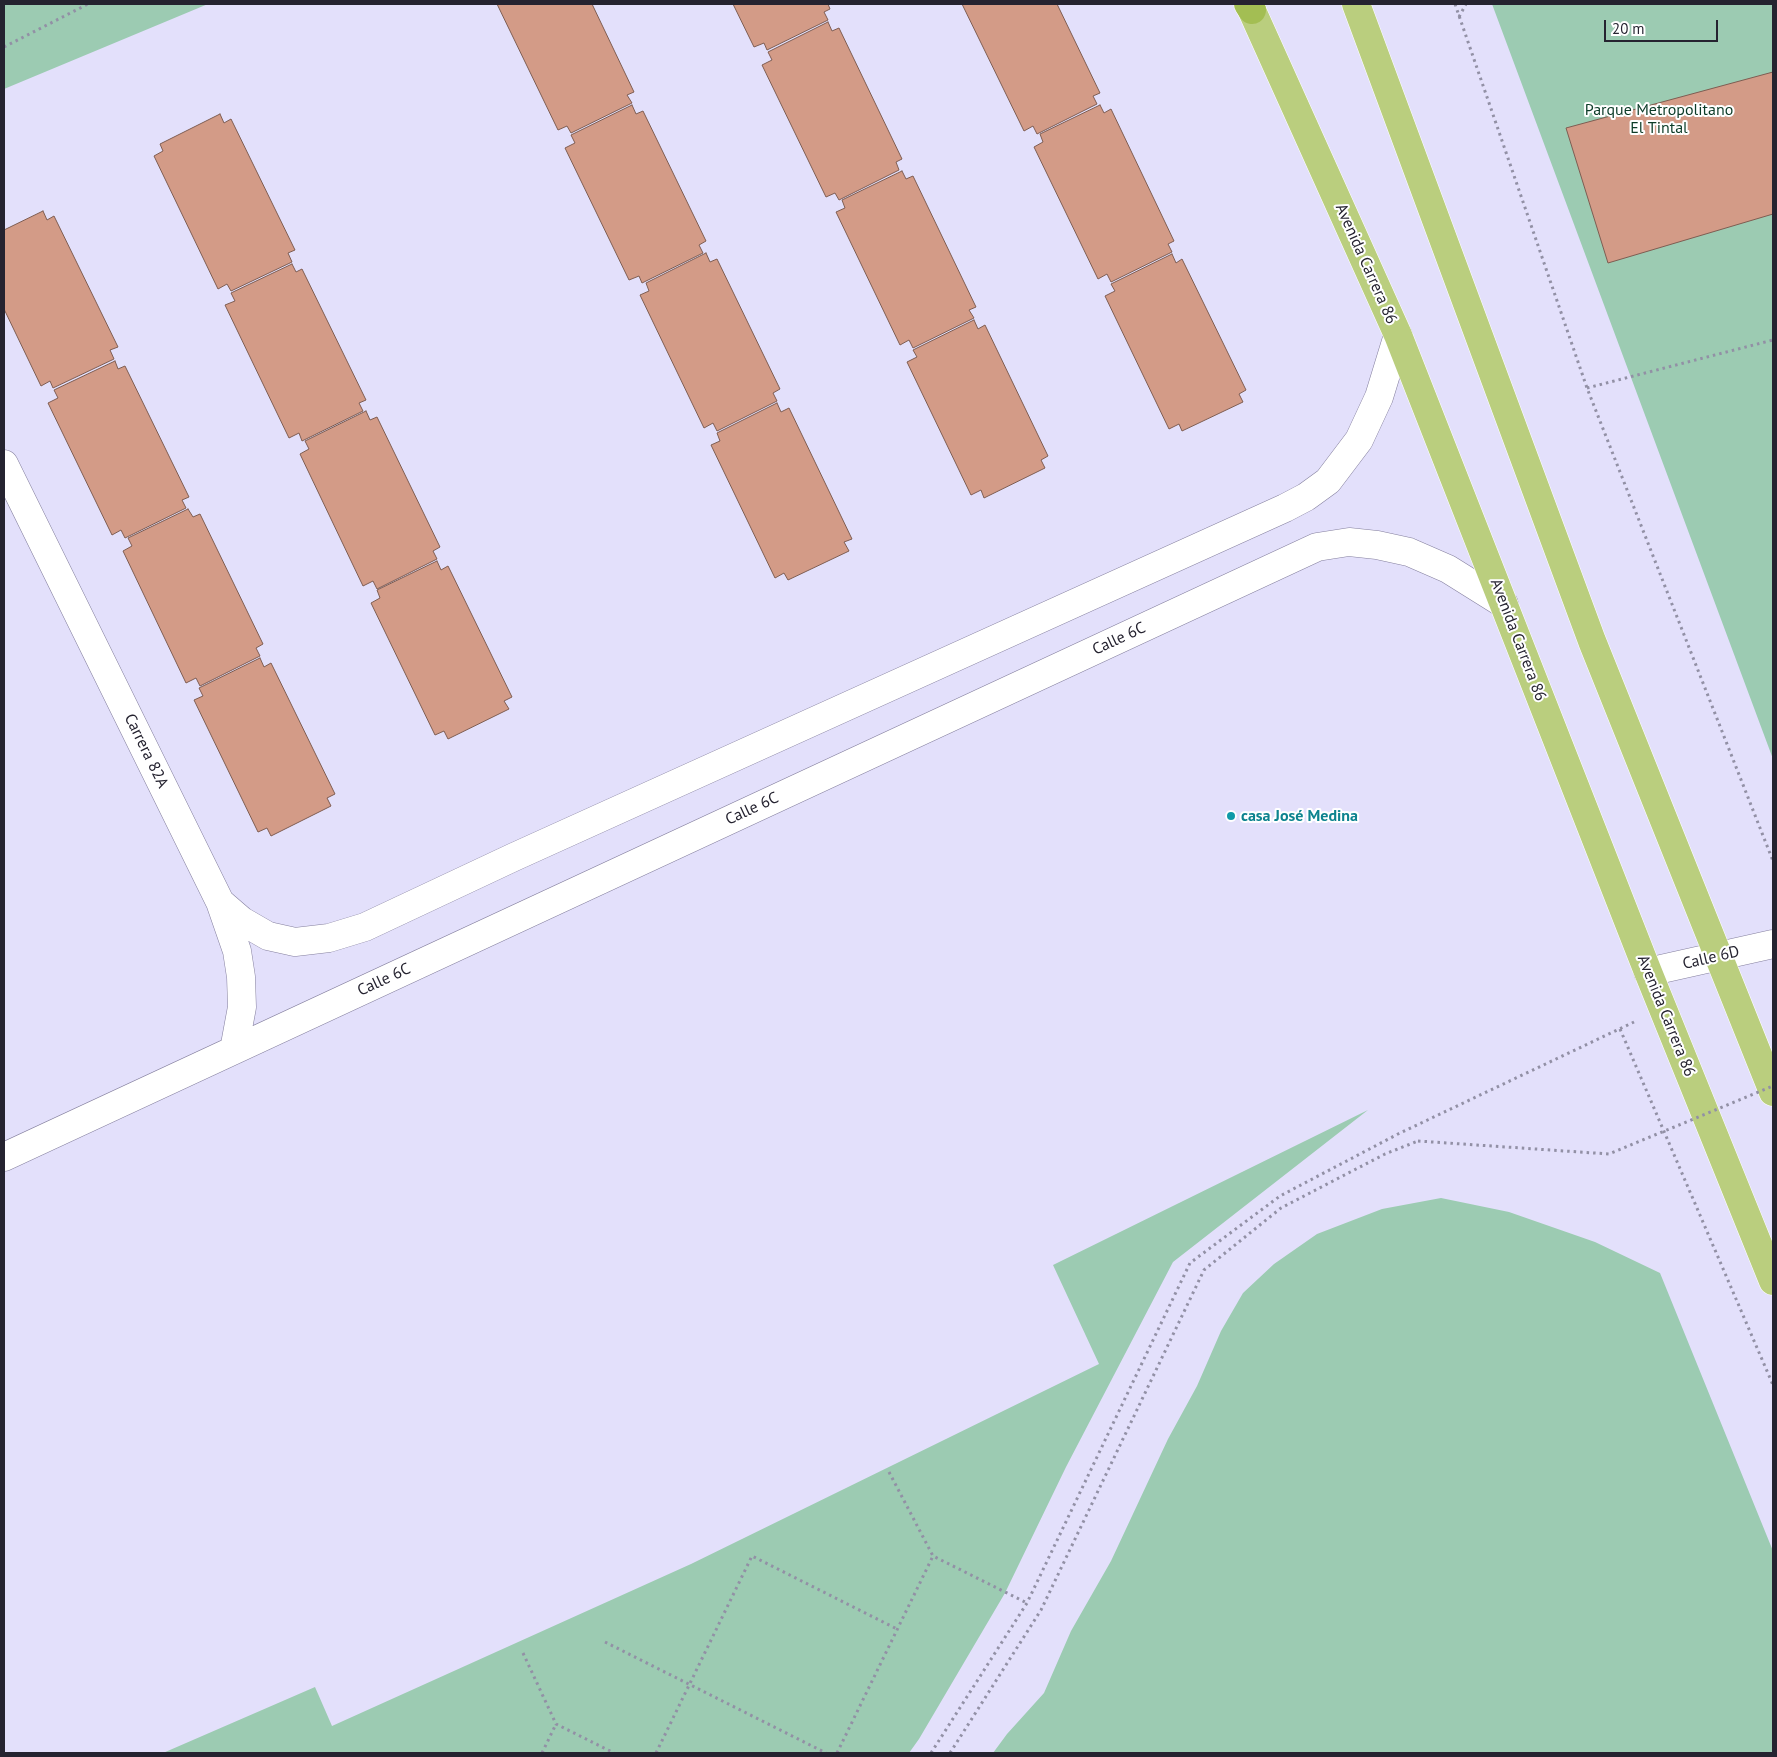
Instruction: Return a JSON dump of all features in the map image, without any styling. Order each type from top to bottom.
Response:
[{"type":"main road","points":[[1356,4],[1592,641],[1773,1092]]},
{"type":"main road","name":"Avenida Carrera 86","points":[[1250,6],[1398,335],[1648,972],[1773,1281]]},
{"type":"street","points":[[220,902],[242,921],[268,936],[296,942],[329,938],[365,928],[514,857],[1285,508],[1306,497],[1328,481],[1359,440],[1379,397],[1398,335]]},
{"type":"street","name":"Carrera 82A","points":[[4,464],[220,902],[236,951],[241,977],[242,1007],[234,1050]]},
{"type":"street","name":"Calle 6C","points":[[4,1157],[1316,547],[1349,542],[1377,545],[1409,552],[1448,568],[1504,604]]},
{"type":"street","name":"Calle 6D","points":[[1648,972],[1773,944]]},
{"type":"path","points":[[4,47],[88,4]]},
{"type":"path","points":[[1455,4],[1587,388],[1773,861]]},
{"type":"path","points":[[1459,16],[1466,4]]},
{"type":"path","points":[[1587,388],[1773,340]]},
{"type":"path","points":[[931,1753],[1027,1603],[1190,1262],[1280,1196],[1398,1134],[1663,1009]]},
{"type":"path","points":[[1620,1028],[1773,1385]]},
{"type":"path","points":[[950,1753],[1041,1610],[1204,1270],[1281,1208],[1385,1154],[1418,1141],[1608,1154],[1773,1086]]},
{"type":"path","points":[[889,1472],[933,1556],[1027,1603]]},
{"type":"path","points":[[656,1753],[752,1556],[897,1630]]},
{"type":"path","points":[[837,1753],[933,1556]]},
{"type":"path","points":[[605,1642],[826,1753]]},
{"type":"path","points":[[523,1654],[556,1724],[614,1753]]},
{"type":"path","points":[[542,1753],[556,1724]]},
{"type":"green space","points":[[4,4],[208,4],[4,89]]},
{"type":"green space","name":"Parque Metropolitano El Tintal","points":[[1492,4],[1773,4],[1773,759]]},
{"type":"green space","points":[[1368,1110],[1173,1262],[1066,1467],[1005,1593],[909,1753],[163,1753],[315,1687],[332,1726],[691,1564],[1099,1364],[1053,1265]]},
{"type":"green space","points":[[1441,1198],[1509,1212],[1595,1242],[1660,1273],[1773,1551],[1773,1753],[993,1753],[1007,1734],[1044,1693],[1071,1631],[1111,1561],[1168,1439],[1197,1386],[1221,1331],[1243,1293],[1274,1264],[1317,1234],[1382,1209]]},
{"type":"building","points":[[497,4],[592,4],[634,92],[627,95],[632,103],[571,133],[567,126],[558,130]]},
{"type":"building","points":[[733,4],[828,4],[830,9],[824,12],[828,20],[767,50],[764,43],[754,47]]},
{"type":"building","points":[[962,4],[1057,4],[1100,93],[1093,96],[1097,104],[1037,134],[1033,126],[1024,131]]},
{"type":"building","points":[[828,22],[832,31],[839,28],[902,159],[896,162],[899,170],[839,200],[835,193],[826,197],[762,65],[772,60],[768,52]]},
{"type":"building","points":[[1773,72],[1773,214],[1608,263],[1566,128]]},
{"type":"building","points":[[632,105],[636,114],[643,111],[706,241],[699,245],[703,253],[642,283],[639,276],[629,280],[565,148],[575,143],[571,135]]},
{"type":"building","points":[[1100,105],[1104,113],[1111,109],[1174,241],[1168,244],[1172,252],[1111,282],[1107,274],[1098,279],[1034,147],[1043,142],[1040,134]]},
{"type":"building","points":[[220,114],[224,123],[231,119],[295,250],[288,253],[292,262],[231,291],[227,284],[218,289],[154,156],[163,151],[160,144]]},
{"type":"building","points":[[902,171],[906,179],[913,176],[976,307],[969,310],[974,318],[913,348],[909,340],[900,345],[836,212],[845,208],[842,200]]},
{"type":"building","points":[[43,211],[47,220],[54,216],[118,347],[110,350],[114,359],[53,388],[50,381],[41,386],[4,309],[4,230]]},
{"type":"building","points":[[706,253],[710,262],[717,259],[780,389],[773,393],[777,401],[717,431],[713,423],[704,428],[640,295],[649,291],[646,283]]},
{"type":"building","points":[[1172,254],[1176,263],[1182,259],[1246,390],[1239,394],[1243,402],[1182,431],[1179,424],[1169,429],[1105,296],[1115,291],[1111,284]]},
{"type":"building","points":[[292,264],[296,272],[302,269],[366,400],[359,403],[363,411],[302,441],[299,433],[289,438],[225,305],[235,301],[231,293]]},
{"type":"building","points":[[974,320],[978,329],[985,325],[1048,456],[1041,460],[1045,468],[984,498],[981,490],[971,495],[907,362],[917,357],[913,350]]},
{"type":"building","points":[[115,361],[118,369],[125,366],[189,497],[182,500],[186,508],[125,538],[121,530],[112,535],[48,403],[58,398],[54,390]]},
{"type":"building","points":[[777,403],[781,412],[789,408],[852,539],[844,542],[849,551],[788,580],[784,573],[775,578],[711,445],[720,441],[717,433]]},
{"type":"building","points":[[366,411],[370,420],[377,417],[440,547],[433,551],[437,559],[377,589],[373,581],[363,586],[300,454],[309,449],[305,441]]},
{"type":"building","points":[[188,509],[193,517],[200,514],[263,644],[256,648],[260,656],[200,686],[196,678],[186,683],[123,551],[132,546],[128,538]]},
{"type":"building","points":[[437,561],[441,570],[448,566],[512,697],[504,701],[509,709],[448,739],[444,731],[435,735],[371,603],[380,598],[377,590]]},
{"type":"building","points":[[260,658],[264,667],[271,663],[335,794],[327,798],[331,806],[271,836],[267,828],[258,832],[194,700],[203,696],[199,688]]},
{"type":"place","name":"casa José Medina","points":[[1231,816]]}]
